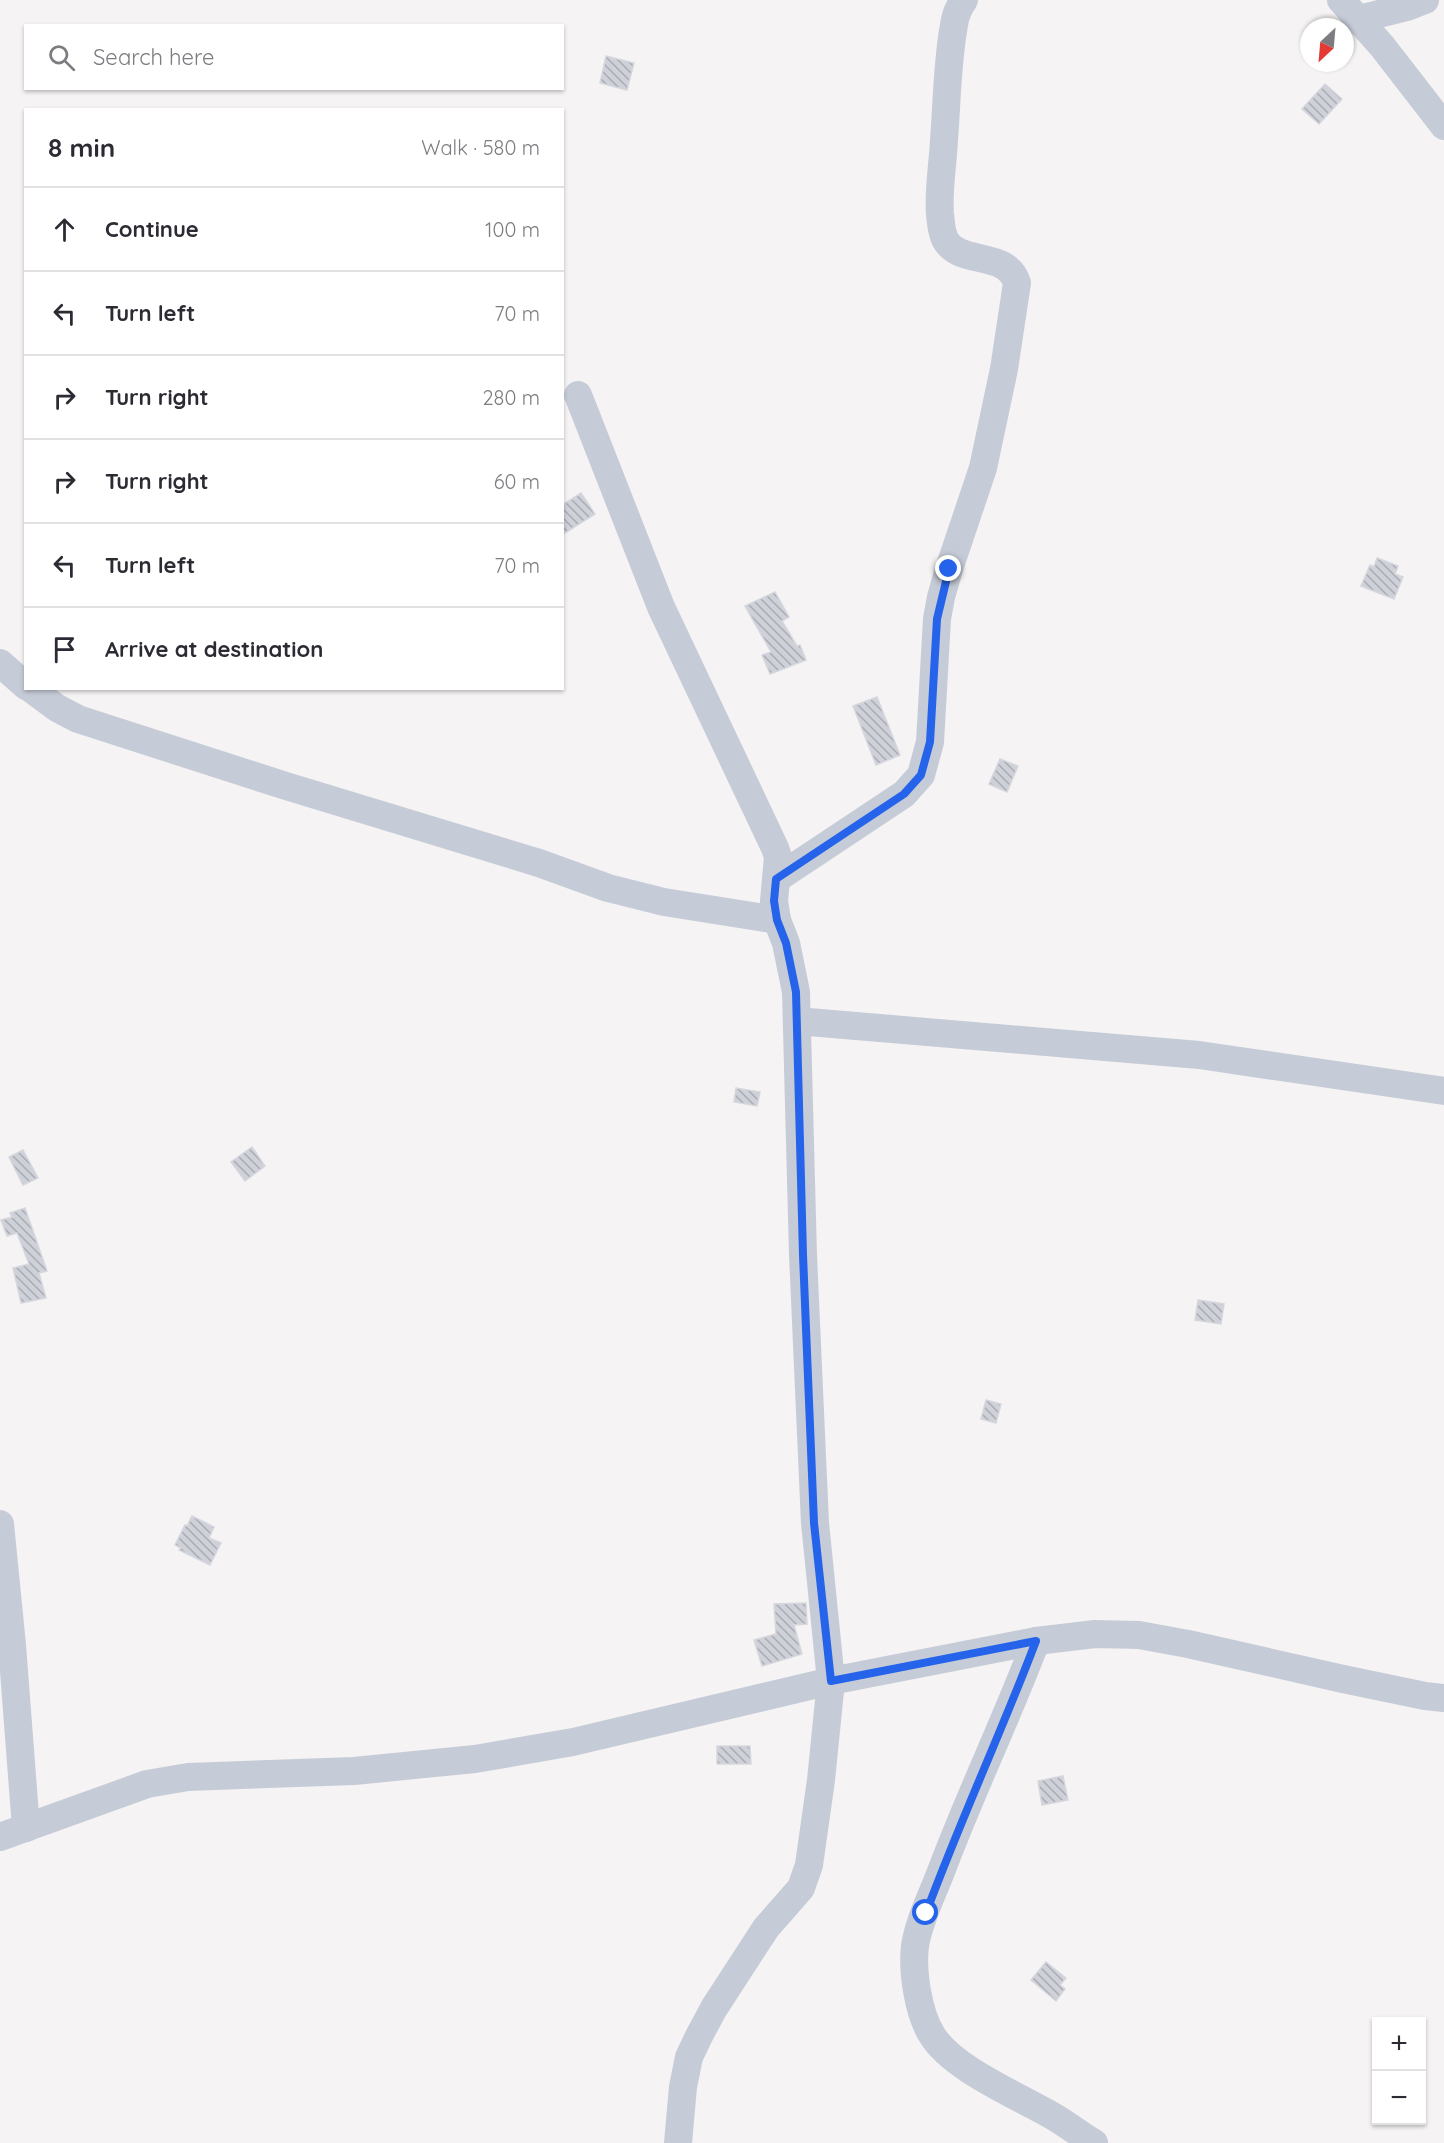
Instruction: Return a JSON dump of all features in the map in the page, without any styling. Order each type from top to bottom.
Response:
[{"type":"street","points":[[776,879],[904,794],[921,775],[930,742],[937,619],[941,597],[983,468],[1004,369],[1017,283],[1015,275],[1005,266],[957,251],[951,247],[943,234],[940,212],[949,69],[954,24],[964,0]]},
{"type":"street","points":[[1350,9],[1425,0]]},
{"type":"street","points":[[1350,9],[1444,126]]},
{"type":"street","points":[[578,395],[661,607],[768,829],[778,857],[774,901],[777,920],[786,943],[796,992],[803,1255],[814,1523],[831,1681],[821,1780],[809,1865],[801,1888],[766,1928],[714,2008],[689,2057],[683,2087],[678,2143]]},
{"type":"street","points":[[0,663],[24,684]]},
{"type":"street","points":[[33,690],[57,708],[78,719],[286,786],[539,863],[608,888],[664,902],[777,920]]},
{"type":"street","points":[[797,1021],[1199,1055],[1444,1090]]},
{"type":"street","points":[[0,1524],[26,1828]]},
{"type":"street","points":[[0,1837],[147,1784],[188,1777],[354,1771],[475,1759],[573,1742],[831,1681],[1036,1641],[1095,1634],[1139,1635],[1425,1696],[1444,1698]]},
{"type":"street","points":[[1036,1641],[933,1892],[916,1945],[914,1969],[918,1996],[931,2034],[945,2050],[970,2069],[1055,2117],[1094,2143]]},
{"type":"building","points":[[606,56],[634,63],[627,90],[600,83]]},
{"type":"building","points":[[1325,84],[1342,99],[1319,124],[1302,109]]},
{"type":"building","points":[[581,493],[595,514],[564,534],[564,504]]},
{"type":"building","points":[[1377,558],[1398,566],[1395,574],[1403,577],[1394,599],[1361,586],[1370,565],[1374,567]]},
{"type":"building","points":[[775,592],[789,617],[782,621],[797,646],[800,645],[806,660],[770,674],[762,655],[771,652],[745,606]]},
{"type":"building","points":[[877,697],[900,755],[876,765],[853,706]]},
{"type":"building","points":[[1000,759],[1018,766],[1007,792],[989,784]]},
{"type":"building","points":[[736,1088],[760,1092],[757,1106],[734,1102]]},
{"type":"building","points":[[252,1147],[265,1166],[245,1181],[231,1162]]},
{"type":"building","points":[[23,1150],[38,1178],[23,1185],[9,1157]]},
{"type":"building","points":[[25,1208],[47,1271],[39,1273],[46,1298],[21,1303],[13,1268],[29,1264],[17,1233],[7,1236],[1,1220],[12,1217],[10,1213]]},
{"type":"building","points":[[1198,1300],[1224,1304],[1221,1324],[1195,1320]]},
{"type":"building","points":[[986,1400],[1001,1404],[996,1423],[981,1419]]},
{"type":"building","points":[[192,1516],[214,1527],[209,1538],[221,1543],[210,1565],[179,1550],[181,1548],[175,1545]]},
{"type":"building","points":[[806,1603],[807,1624],[794,1625],[802,1654],[762,1666],[754,1640],[776,1634],[774,1604]]},
{"type":"building","points":[[717,1746],[750,1746],[751,1764],[717,1764]]},
{"type":"building","points":[[1063,1776],[1068,1800],[1042,1805],[1038,1781]]},
{"type":"building","points":[[1046,1962],[1066,1978],[1060,1985],[1065,1989],[1056,2001],[1031,1980]]},
{"type":"route","points":[[926,1913],[953,1839],[1012,1704],[1036,1641],[831,1681],[814,1523],[803,1255],[796,992],[774,901],[776,879],[904,794],[921,775],[930,742],[937,619],[949,569]]}]
